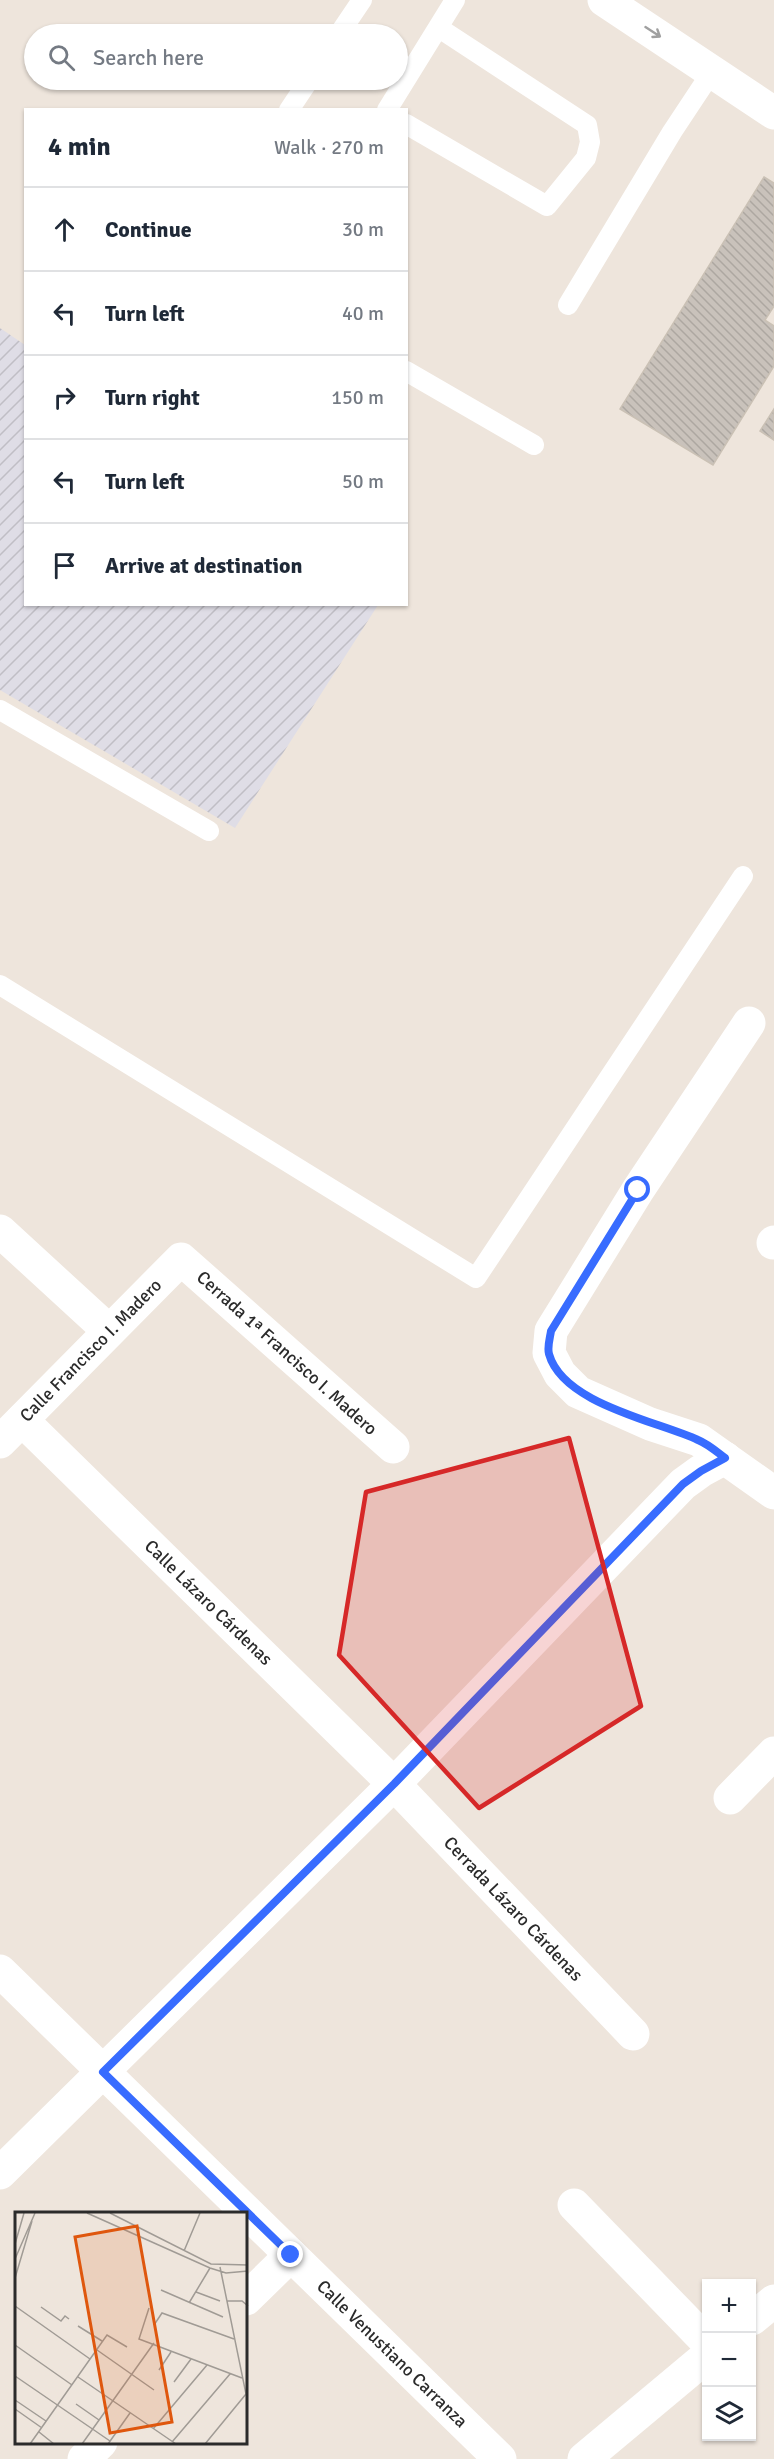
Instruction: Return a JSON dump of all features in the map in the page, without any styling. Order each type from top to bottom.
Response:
[{"type":"street","points":[[604,0],[774,112]]},
{"type":"street","points":[[749,1023],[638,1190],[551,1331],[549,1353],[560,1374],[579,1392],[650,1424],[699,1440],[774,1493]]},
{"type":"street","points":[[0,1231],[109,1331]]},
{"type":"street","name":"Calle Francisco I. Madero","points":[[11,1431],[182,1259]]},
{"type":"street","name":"Cerrada 1ª Francisco I. Madero","points":[[182,1259],[393,1447]]},
{"type":"street","name":"Calle Lázaro Cárdenas","points":[[11,1431],[394,1784]]},
{"type":"street","points":[[0,2173],[394,1784],[683,1484],[725,1458]]},
{"type":"street","points":[[730,1798],[774,1754]]},
{"type":"street","name":"Cerrada Lázaro Cárdenas","points":[[394,1784],[633,2034]]},
{"type":"street","name":"Calle Venustiano Carranza","points":[[0,1971],[247,2212]]},
{"type":"street","points":[[574,2205],[702,2337]]},
{"type":"street","name":"Calle Venustiano Carranza","points":[[248,2213],[500,2459]]},
{"type":"street","points":[[248,2297],[291,2255]]},
{"type":"street","points":[[756,2316],[774,2301]]},
{"type":"street","points":[[584,2459],[702,2360]]},
{"type":"street","points":[[84,2459],[99,2444]]},
{"type":"lane","points":[[346,24],[362,0]]},
{"type":"lane","points":[[408,77],[455,0]]},
{"type":"lane","points":[[408,125],[547,206],[586,158],[590,142],[587,125],[439,28]]},
{"type":"lane","points":[[568,305],[712,70]]},
{"type":"lane","points":[[290,108],[302,90]]},
{"type":"lane","points":[[388,108],[400,90]]},
{"type":"lane","points":[[408,372],[534,445]]},
{"type":"lane","points":[[0,710],[209,831]]},
{"type":"lane","points":[[0,985],[476,1278],[743,876]]},
{"type":"highlighted area","points":[[569,1438],[641,1706],[479,1808],[339,1655],[366,1492]]},
{"type":"shaded area","points":[[0,328],[24,344],[24,606],[377,606],[235,828],[0,690]]},
{"type":"building","points":[[764,177],[774,183],[774,306],[765,320],[774,326],[774,366],[713,465],[620,409]]},
{"type":"building","points":[[774,409],[774,440],[760,431]]},
{"type":"route","points":[[291,2255],[103,2072],[394,1784],[683,1484],[725,1458],[699,1440],[650,1424],[579,1392],[560,1374],[549,1353],[551,1331],[638,1190]]}]
